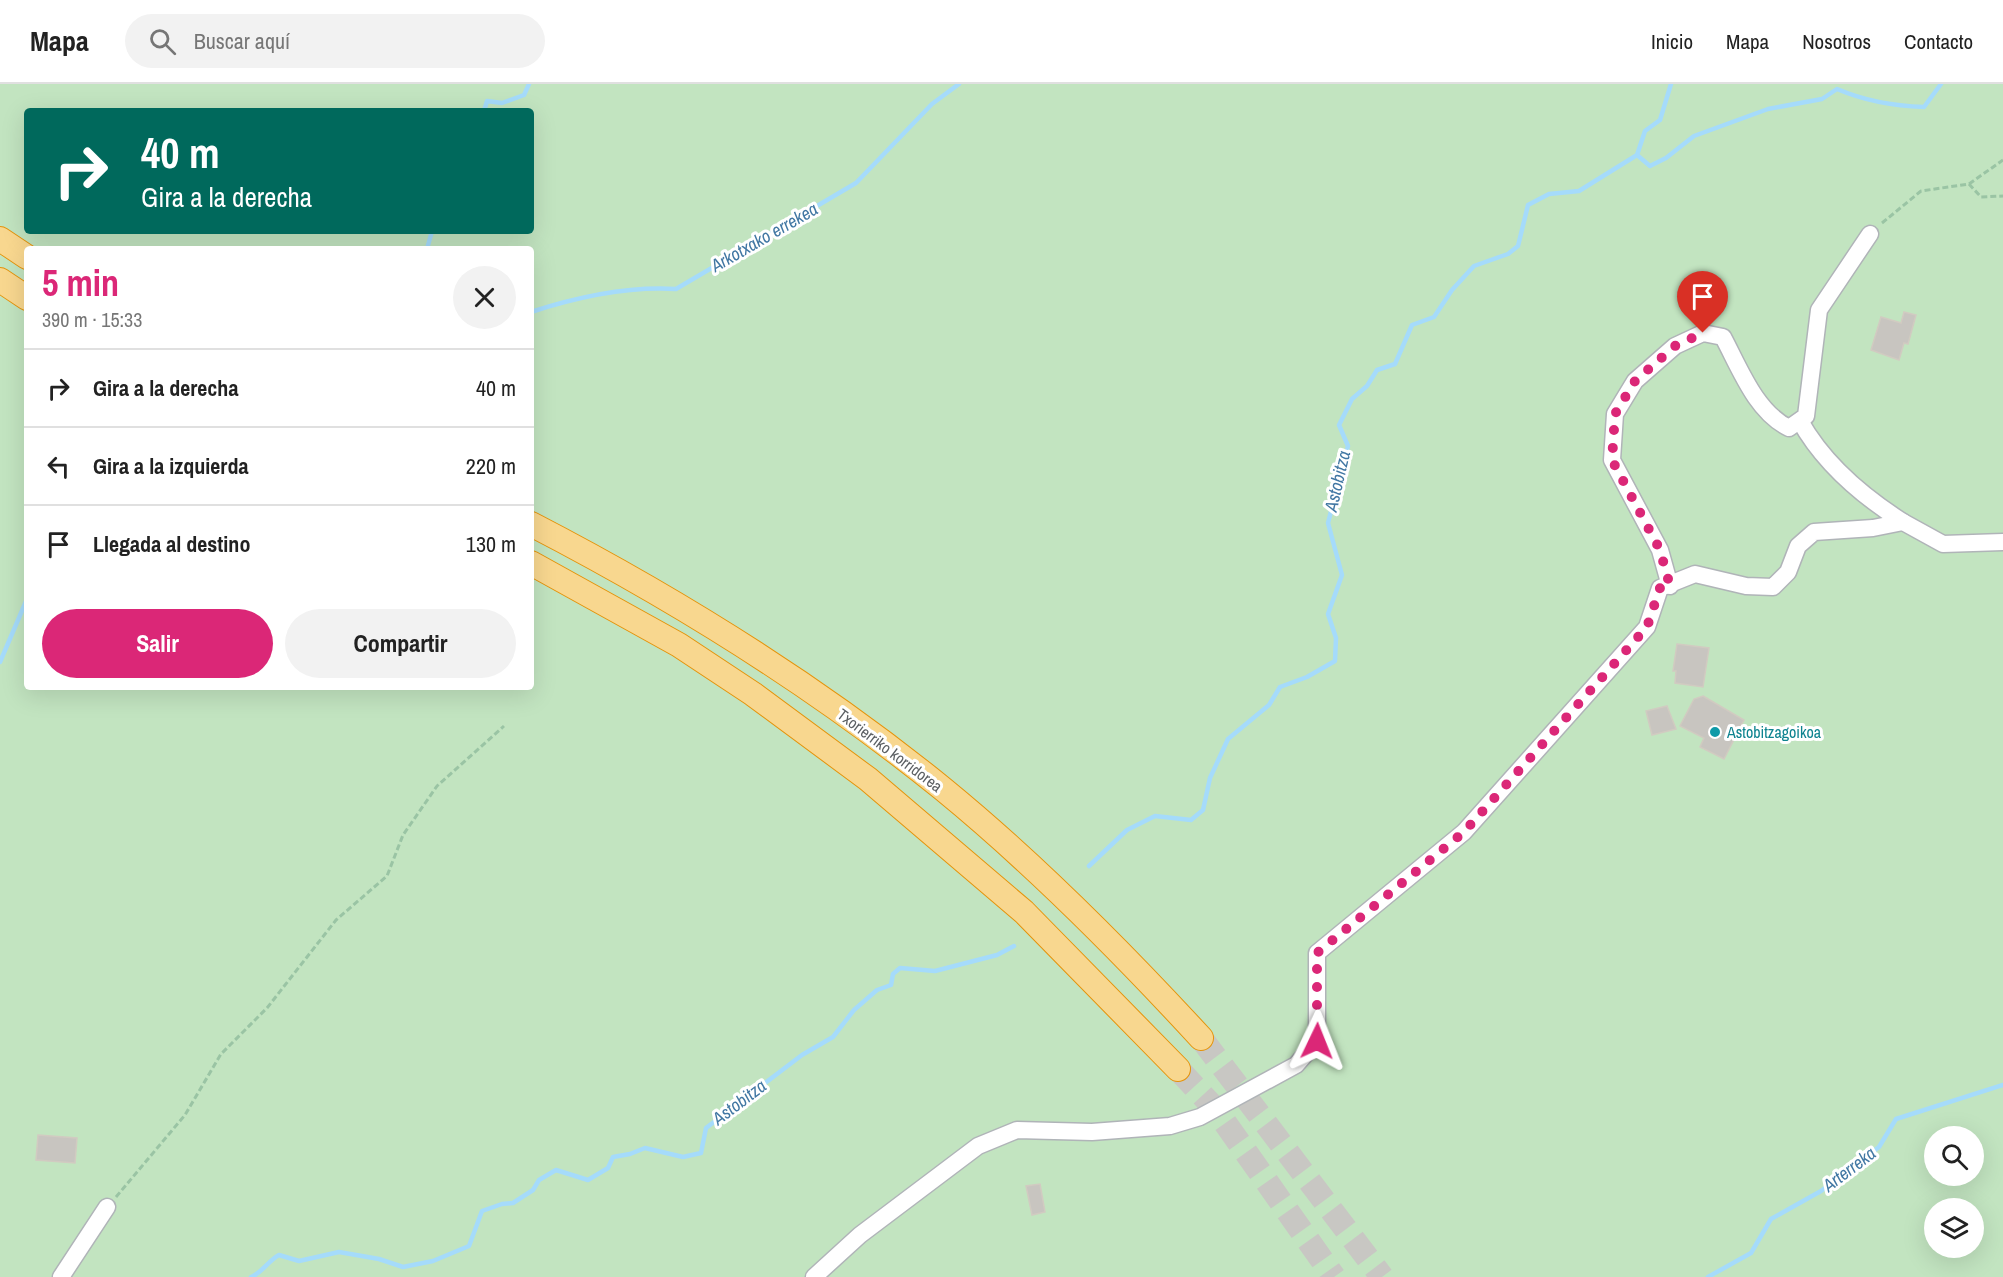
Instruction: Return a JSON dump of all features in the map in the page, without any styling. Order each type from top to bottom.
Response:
[{"type":"highway","points":[[0,239],[24,255]]},
{"type":"highway","points":[[0,280],[24,296]]},
{"type":"highway","name":"Txorierriko korridorea","points":[[534,526],[604,563],[741,643],[885,743],[998,836],[1055,888],[1146,978],[1201,1038]]},
{"type":"highway","points":[[534,565],[679,645],[753,694],[868,779],[1024,912],[1178,1069]]},
{"type":"street","points":[[1670,586],[1660,550],[1612,460],[1615,414],[1635,381],[1675,346],[1703,333],[1723,337],[1749,387],[1775,421],[1790,428],[1800,421],[1806,416],[1819,310],[1870,234]]},
{"type":"street","points":[[1800,421],[1808,436],[1843,477],[1878,507],[1903,522],[1943,544],[2003,542]]},
{"type":"street","points":[[814,1277],[860,1235],[978,1146],[1017,1130],[1092,1132],[1170,1126],[1200,1117],[1296,1065],[1317,1041],[1317,953],[1464,832],[1647,627],[1660,588],[1670,586],[1695,574],[1746,586],[1773,586],[1788,572],[1798,546],[1814,532],[1873,528],[1903,522]]},
{"type":"street","points":[[61,1277],[107,1207]]},
{"type":"path","points":[[1870,234],[1921,191],[1969,184],[2003,160]]},
{"type":"path","points":[[1969,184],[1981,197],[2003,196]]},
{"type":"path","points":[[107,1207],[185,1115],[221,1054],[267,1008],[336,920],[387,876],[403,835],[437,786],[504,726]]},
{"type":"green space","points":[[0,84],[2003,84],[2003,1277],[0,1277]]},
{"type":"building","points":[[1904,312],[1916,315],[1908,344],[1904,343],[1899,360],[1871,350],[1881,317],[1901,323]]},
{"type":"building","points":[[1677,644],[1709,648],[1703,687],[1675,683],[1676,671],[1673,671]]},
{"type":"building","name":"Astobitzagoikoa","points":[[1703,696],[1744,720],[1724,759],[1700,747],[1704,738],[1680,726],[1694,699]]},
{"type":"building","points":[[1667,706],[1676,729],[1652,735],[1646,711]]},
{"type":"building","points":[[38,1135],[77,1138],[75,1163],[36,1160]]},
{"type":"building","points":[[1040,1184],[1045,1212],[1032,1215],[1026,1186]]},
{"type":"waterway","points":[[485,108],[487,101],[502,103],[524,95],[529,84]]},
{"type":"waterway","name":"Arkotxako errekea","points":[[534,311],[621,291],[676,289],[856,183],[932,104],[959,84]]},
{"type":"waterway","name":"Astobitza","points":[[1089,866],[1127,830],[1155,816],[1191,820],[1203,810],[1210,778],[1228,739],[1269,705],[1280,687],[1307,677],[1335,661],[1336,638],[1328,614],[1342,575],[1328,523],[1348,446],[1339,425],[1352,399],[1367,386],[1377,370],[1395,364],[1412,325],[1434,317],[1452,290],[1474,266],[1508,254],[1518,246],[1528,205],[1549,194],[1579,191],[1637,155],[1645,131],[1660,120],[1671,84]]},
{"type":"waterway","points":[[1637,155],[1650,166],[1666,158],[1694,136],[1768,109],[1822,99],[1837,89],[1880,102],[1924,107],[1941,84]]},
{"type":"waterway","points":[[428,246],[431,234]]},
{"type":"waterway","name":"Arkotxako errekea","points":[[0,662],[24,606]]},
{"type":"waterway","name":"Astobitza","points":[[251,1277],[279,1255],[299,1261],[339,1252],[379,1259],[403,1267],[433,1261],[469,1246],[482,1211],[513,1203],[533,1190],[539,1180],[556,1170],[588,1180],[608,1168],[613,1157],[645,1148],[683,1157],[701,1153],[706,1128],[802,1055],[833,1037],[854,1010],[877,990],[891,985],[893,974],[900,968],[935,971],[997,955],[1014,946]]},
{"type":"waterway","name":"Arterreka","points":[[1708,1277],[1751,1253],[1771,1219],[1821,1191],[1879,1147],[1896,1119],[2003,1085]]},
{"type":"tunnel","points":[[1201,1038],[1382,1277]]},
{"type":"tunnel","points":[[1178,1069],[1216,1110],[1334,1277]]},
{"type":"place","name":"Astobitzagoikoa","points":[[1715,732]]},
{"type":"route","points":[[1317,1041],[1319,996],[1317,953],[1464,832],[1647,627],[1660,588],[1670,586],[1660,550],[1612,460],[1615,414],[1635,381],[1675,346],[1703,333]]}]
